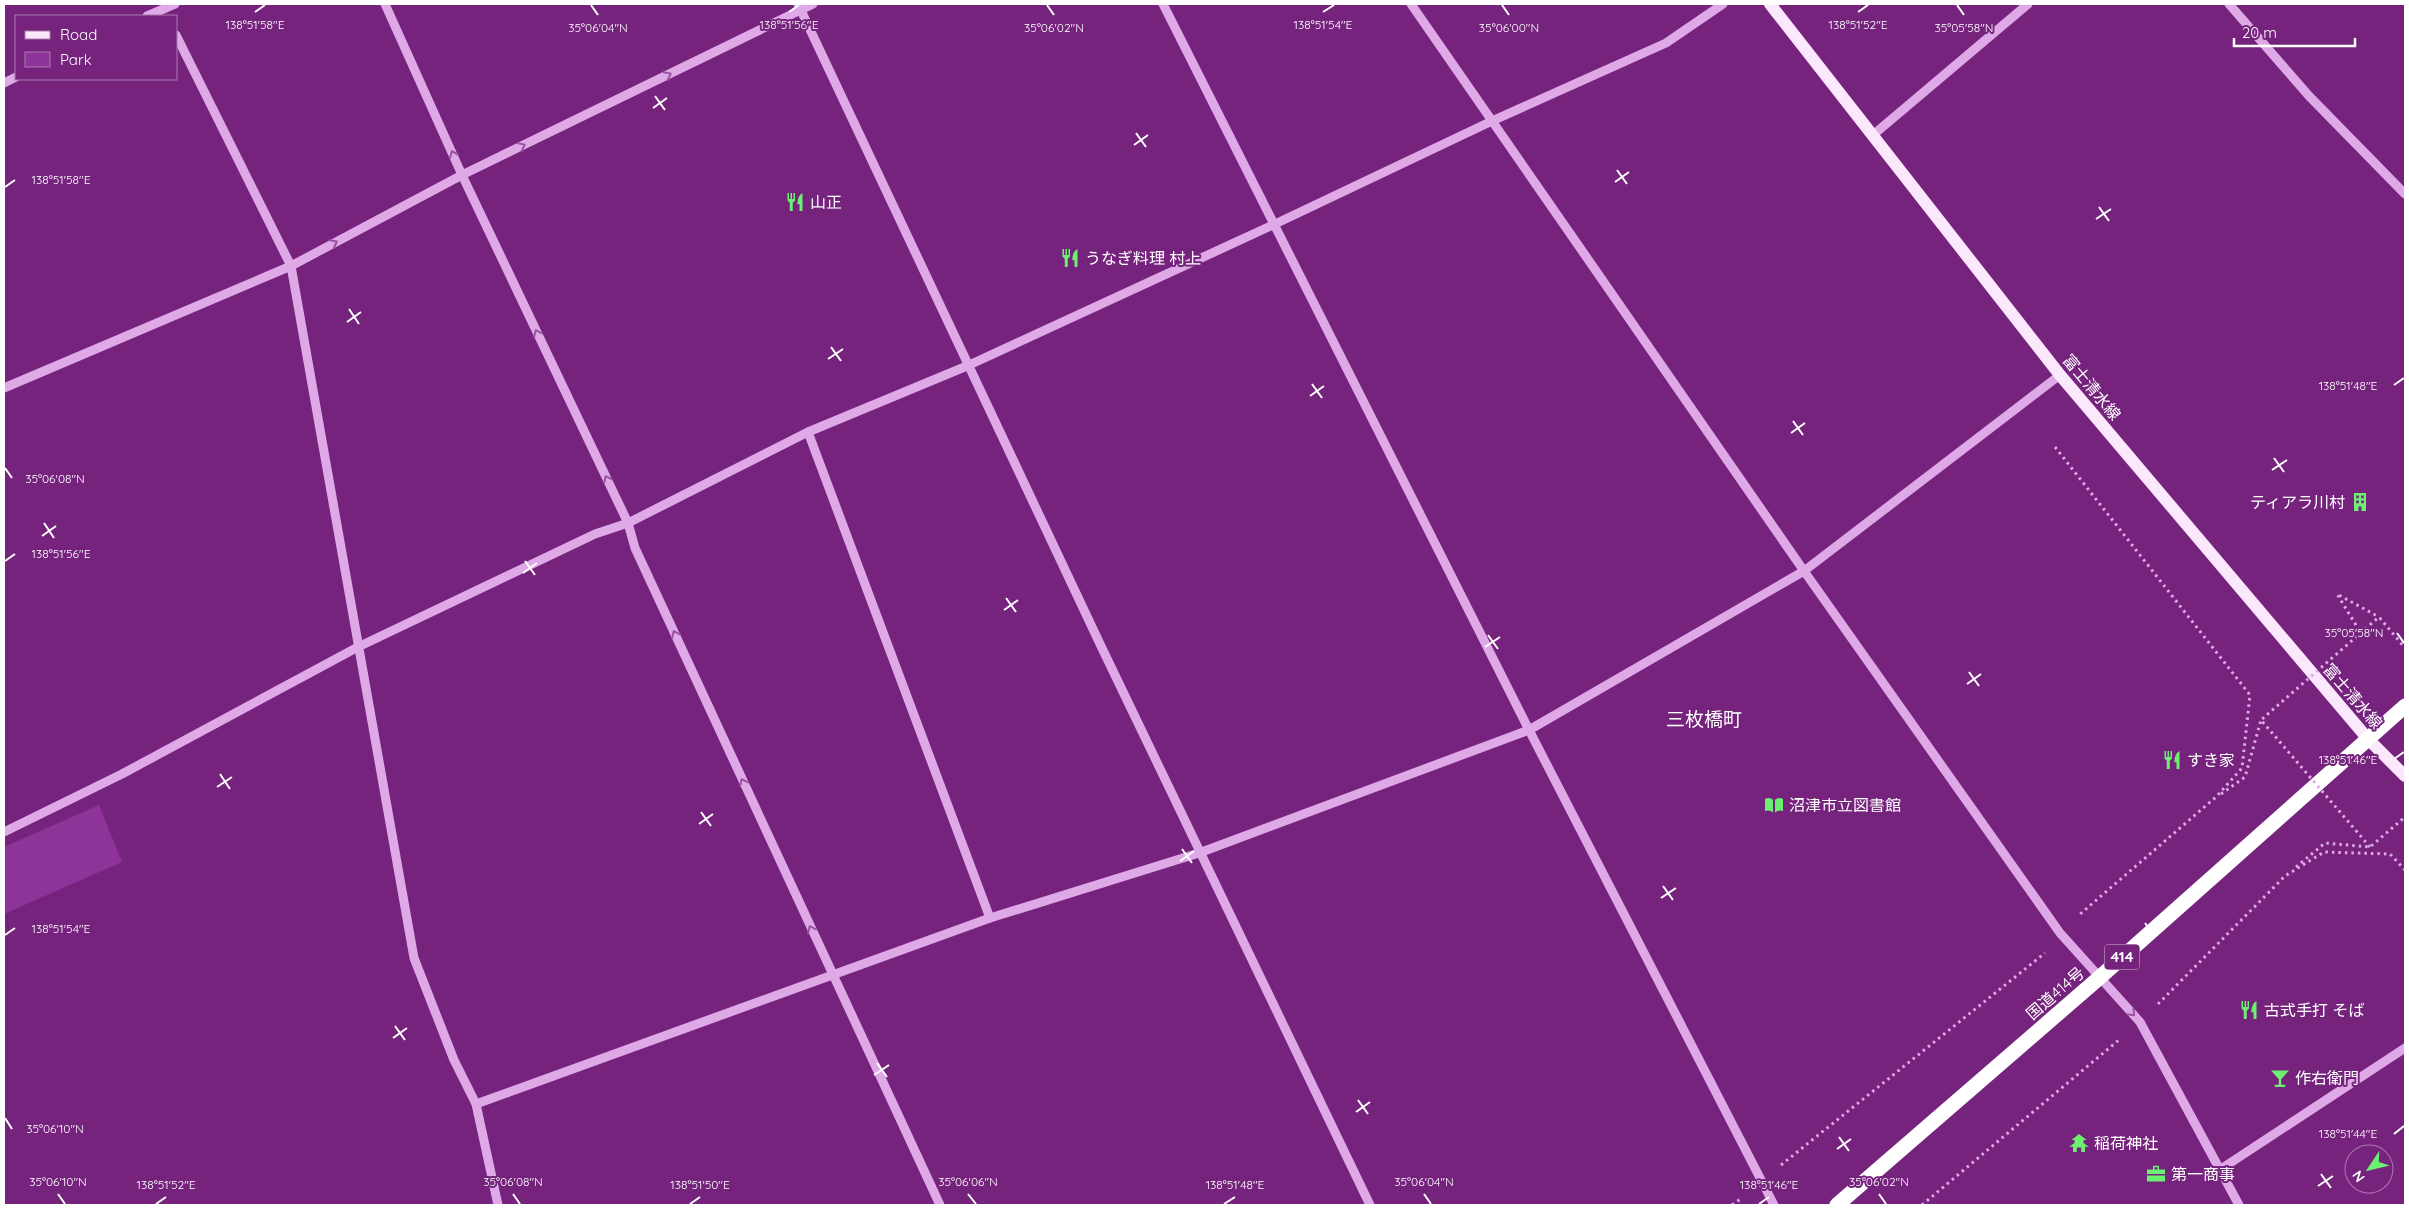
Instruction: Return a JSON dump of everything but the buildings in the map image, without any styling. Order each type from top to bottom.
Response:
[{"type":"highway","name":"国道414号","points":[[1837,1205],[2099,978],[2405,706]]},
{"type":"main road","name":"富士清水線","points":[[1770,4],[2060,375],[2368,739],[2405,776]]},
{"type":"street","points":[[165,13],[175,4]]},
{"type":"street","points":[[385,4],[462,175],[628,523],[636,548],[831,974],[940,1205]]},
{"type":"street","points":[[4,388],[292,266],[462,175],[800,7],[813,4]]},
{"type":"street","points":[[1163,4],[1529,730],[1774,1205]]},
{"type":"street","points":[[1411,4],[1804,571],[2060,933],[2140,1022],[2239,1205]]},
{"type":"street","points":[[4,832],[122,774],[358,647],[596,534],[628,523],[808,432],[968,366],[1492,121],[1666,43],[1723,4]]},
{"type":"street","points":[[1873,135],[2028,4]]},
{"type":"street","points":[[2229,4],[2309,96],[2405,194]]},
{"type":"street","points":[[800,7],[1199,853],[1370,1205]]},
{"type":"street","points":[[178,39],[292,266],[414,958],[454,1060],[476,1104],[498,1205]]},
{"type":"street","points":[[476,1104],[990,918],[1199,853],[1529,730],[1804,571],[2060,375]]},
{"type":"street","points":[[808,432],[990,918]]},
{"type":"street","points":[[2221,1169],[2405,1049]]},
{"type":"path","points":[[2055,447],[2250,695],[2242,768],[2216,797]]},
{"type":"path","points":[[2356,625],[2337,594],[2379,617],[2405,648]]},
{"type":"path","points":[[1732,1205],[2042,957],[2060,933],[2216,797],[2245,777],[2260,720],[2379,617]]},
{"type":"path","points":[[2260,720],[2370,847]]},
{"type":"path","points":[[2285,876],[2325,843],[2370,847],[2405,817]]},
{"type":"path","points":[[2390,854],[2405,870]]},
{"type":"green space","points":[[99,805],[122,862],[4,914],[4,847]]},
{"type":"place","name":"山正","points":[[795,202]]},
{"type":"place","name":"うなぎ料理 村上","points":[[1070,258]]},
{"type":"place","name":"ティアラ川村","points":[[2360,502]]},
{"type":"place","name":"すき家","points":[[2172,760]]},
{"type":"place","name":"沼津市立図書館","points":[[1774,805]]},
{"type":"place","name":"古式手打 そば","points":[[2249,1010]]},
{"type":"place","name":"作右衛門","points":[[2280,1078]]},
{"type":"place","name":"稲荷神社","points":[[2079,1143]]},
{"type":"place","name":"第一商事","points":[[2156,1174]]},
{"type":"district","name":"三枚橋町","points":[[1704,719]]}]
